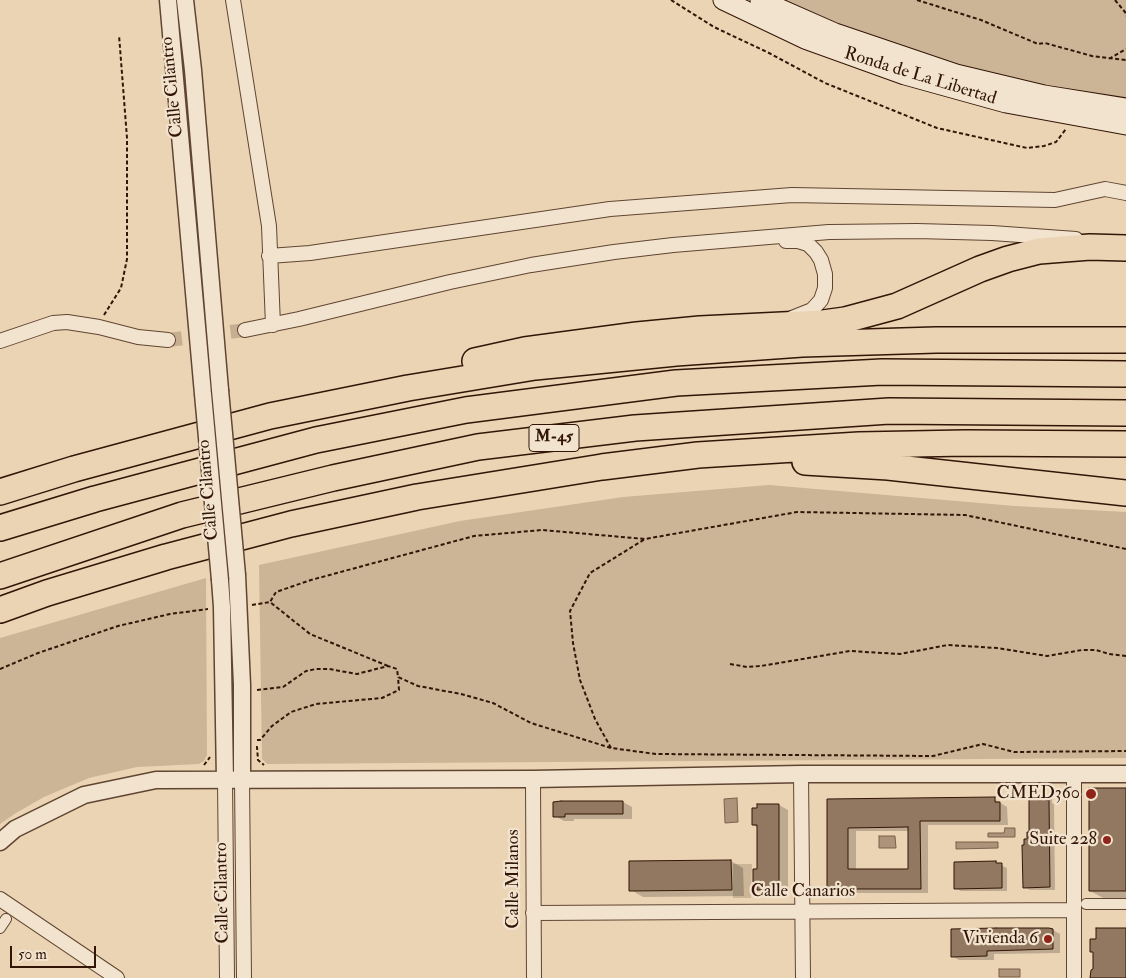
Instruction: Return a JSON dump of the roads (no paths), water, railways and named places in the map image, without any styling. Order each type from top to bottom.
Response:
[{"type":"highway","points":[[331,404],[387,383],[450,366],[525,350],[638,335],[749,326],[824,323],[897,306],[980,269],[1039,251],[1090,247],[1126,247]]},
{"type":"highway","points":[[0,492],[74,469],[270,416],[408,388],[535,367],[676,353],[802,344],[936,340],[1126,340]]},
{"type":"highway","name":"M-45","points":[[0,528],[95,499],[316,440],[466,410],[676,383],[882,372],[1126,374]]},
{"type":"highway","name":"M-45","points":[[0,576],[182,515],[333,478],[478,447],[635,428],[889,411],[1126,413]]},
{"type":"highway","points":[[0,610],[47,593],[166,557],[291,524],[417,497],[602,467],[698,455],[859,446],[974,443],[1126,444]]},
{"type":"highway","points":[[602,467],[789,461],[888,467],[1126,493]]},
{"type":"highway","points":[[0,621],[17,613],[47,593]]},
{"type":"main road","name":"Ronda de La Libertad","points":[[723,0],[804,39],[905,75],[1006,103],[1126,125]]},
{"type":"main road","name":"Ronda de La Libertad","points":[[760,0],[835,33],[956,74],[1044,96],[1126,108]]},
{"type":"street","name":"Calle Cilantro","points":[[168,0],[222,608],[227,978]]},
{"type":"street","name":"Calle Cilantro","points":[[185,0],[193,70],[237,575],[242,684],[244,978]]},
{"type":"street","points":[[232,0],[269,226],[273,325]]},
{"type":"street","points":[[269,256],[310,253],[610,209],[792,194],[1055,200],[1106,189],[1126,193]]},
{"type":"street","points":[[245,330],[273,325],[450,282],[532,265],[673,245],[829,232],[917,231],[1054,236],[1126,247]]},
{"type":"street","points":[[728,241],[798,242],[808,244],[822,260],[825,288],[821,300],[812,310],[790,319],[749,326]]},
{"type":"street","points":[[0,341],[53,323],[67,322],[99,327],[138,337],[168,340]]},
{"type":"street","points":[[0,842],[15,829],[84,795],[156,780],[533,779],[801,774],[1126,774]]},
{"type":"street","points":[[801,774],[803,978]]},
{"type":"street","points":[[1074,774],[1080,907],[1074,978]]},
{"type":"street","name":"Calle Milanos","points":[[533,779],[534,978]]},
{"type":"street","points":[[0,899],[117,978]]},
{"type":"street","points":[[1080,907],[1126,904]]},
{"type":"street","name":"Calle Canarios","points":[[533,913],[1080,907]]},
{"type":"tunnel","points":[[168,340],[245,330]]},
{"type":"place","name":"CMED360","points":[[1091,794]]},
{"type":"place","name":"Suite 228","points":[[1107,840]]},
{"type":"place","name":"Vivienda 6","points":[[1048,939]]}]
